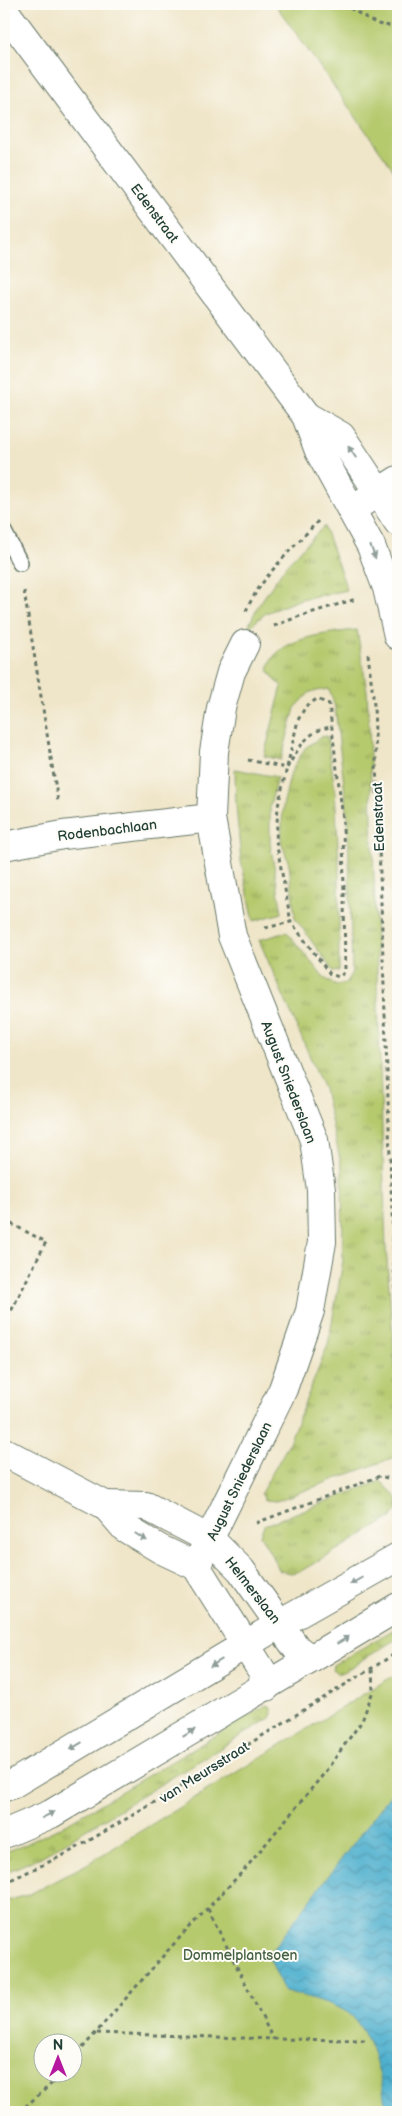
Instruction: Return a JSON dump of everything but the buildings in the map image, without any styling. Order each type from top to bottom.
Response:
[{"type":"street","name":"Edenstraat","points":[[4,10],[306,416],[319,452],[371,546],[387,588],[398,636]]},
{"type":"street","name":"Edenstraat","points":[[306,416],[341,436],[389,486],[398,522]]},
{"type":"street","points":[[352,509],[389,486]]},
{"type":"street","name":"August Sniederslaan","points":[[196,1566],[284,1390],[310,1312],[322,1242],[321,1190],[314,1140],[232,936],[211,818],[214,752],[221,708],[231,672],[245,644]]},
{"type":"street","name":"Rodenbachlaan","points":[[4,846],[63,834],[211,818]]},
{"type":"street","name":"Helmerslaan","points":[[4,1452],[105,1505],[125,1528],[160,1549],[196,1566]]},
{"type":"street","name":"Helmerslaan","points":[[105,1505],[146,1506],[210,1540],[241,1570],[280,1624],[296,1650],[311,1659]]},
{"type":"street","points":[[4,1787],[11,1785],[280,1624],[398,1557]]},
{"type":"street","points":[[196,1566],[247,1644],[262,1671],[266,1687]]},
{"type":"street","points":[[4,1834],[51,1814],[398,1607]]},
{"type":"lane","points":[[4,532],[20,563]]},
{"type":"path","points":[[343,4],[377,24],[398,27]]},
{"type":"path","points":[[352,509],[320,520],[280,562],[250,601],[238,628],[245,644],[254,642],[268,628],[300,616],[358,599]]},
{"type":"path","points":[[20,563],[63,834]]},
{"type":"path","points":[[355,590],[359,608]]},
{"type":"path","name":"Edenstraat","points":[[366,645],[374,705],[394,1268],[398,1311]]},
{"type":"path","points":[[317,700],[329,704],[332,727],[343,819],[344,972],[339,977],[330,974],[291,922],[276,841],[278,806],[298,720],[306,706],[317,700]]},
{"type":"path","points":[[287,768],[304,739],[322,728],[332,727]]},
{"type":"path","points":[[214,752],[287,768]]},
{"type":"path","points":[[232,936],[291,922]]},
{"type":"path","points":[[4,1220],[46,1242],[4,1325]]},
{"type":"path","points":[[210,1540],[380,1476],[398,1481]]},
{"type":"path","name":"van Meursstraat","points":[[4,1883],[66,1854],[150,1806],[398,1652]]},
{"type":"path","points":[[82,2049],[170,1948],[245,1869],[322,1776],[362,1720],[373,1691],[372,1668]]},
{"type":"path","points":[[208,1909],[273,2039]]},
{"type":"path","points":[[97,2032],[273,2039],[367,2040]]},
{"type":"path","points":[[19,2112],[51,2084]]},
{"type":"green space","points":[[275,4],[398,4],[398,176]]},
{"type":"green space","points":[[324,526],[347,590],[301,599],[266,613],[247,629],[258,606],[287,564]]},
{"type":"green space","points":[[357,630],[367,691],[369,727],[386,1249],[398,1400],[398,1456],[276,1501],[265,1500],[261,1493],[287,1447],[328,1345],[343,1261],[342,1168],[324,1089],[259,940],[287,932],[323,977],[335,985],[347,983],[352,971],[348,819],[335,707],[329,689],[310,692],[295,708],[281,760],[264,756],[282,686],[268,670],[272,659],[280,650],[291,644],[318,635]]},
{"type":"green space","points":[[327,736],[335,790],[339,864],[339,971],[333,971],[295,918],[289,864],[281,841],[283,806],[291,772],[305,748],[321,737]]},
{"type":"green space","points":[[235,769],[277,777],[270,806],[270,843],[282,913],[254,921],[241,861]]},
{"type":"green space","points":[[381,1481],[398,1499],[398,1509],[391,1518],[301,1571],[291,1573],[280,1571],[260,1535],[264,1525]]},
{"type":"green space","points":[[398,1627],[398,1638],[343,1672],[336,1672],[332,1669],[333,1665]]},
{"type":"green space","name":"Dommelplantsoen","points":[[398,1673],[398,2112],[4,2112],[4,1902],[30,1894],[87,1864]]},
{"type":"green space","points":[[267,1705],[270,1706],[272,1713],[270,1718],[41,1857],[4,1873],[4,1852],[22,1846],[61,1827]]},
{"type":"water","points":[[398,1785],[398,2112],[387,2112],[372,2049],[360,2026],[352,2016],[340,2008],[284,1991],[268,1955]]}]
